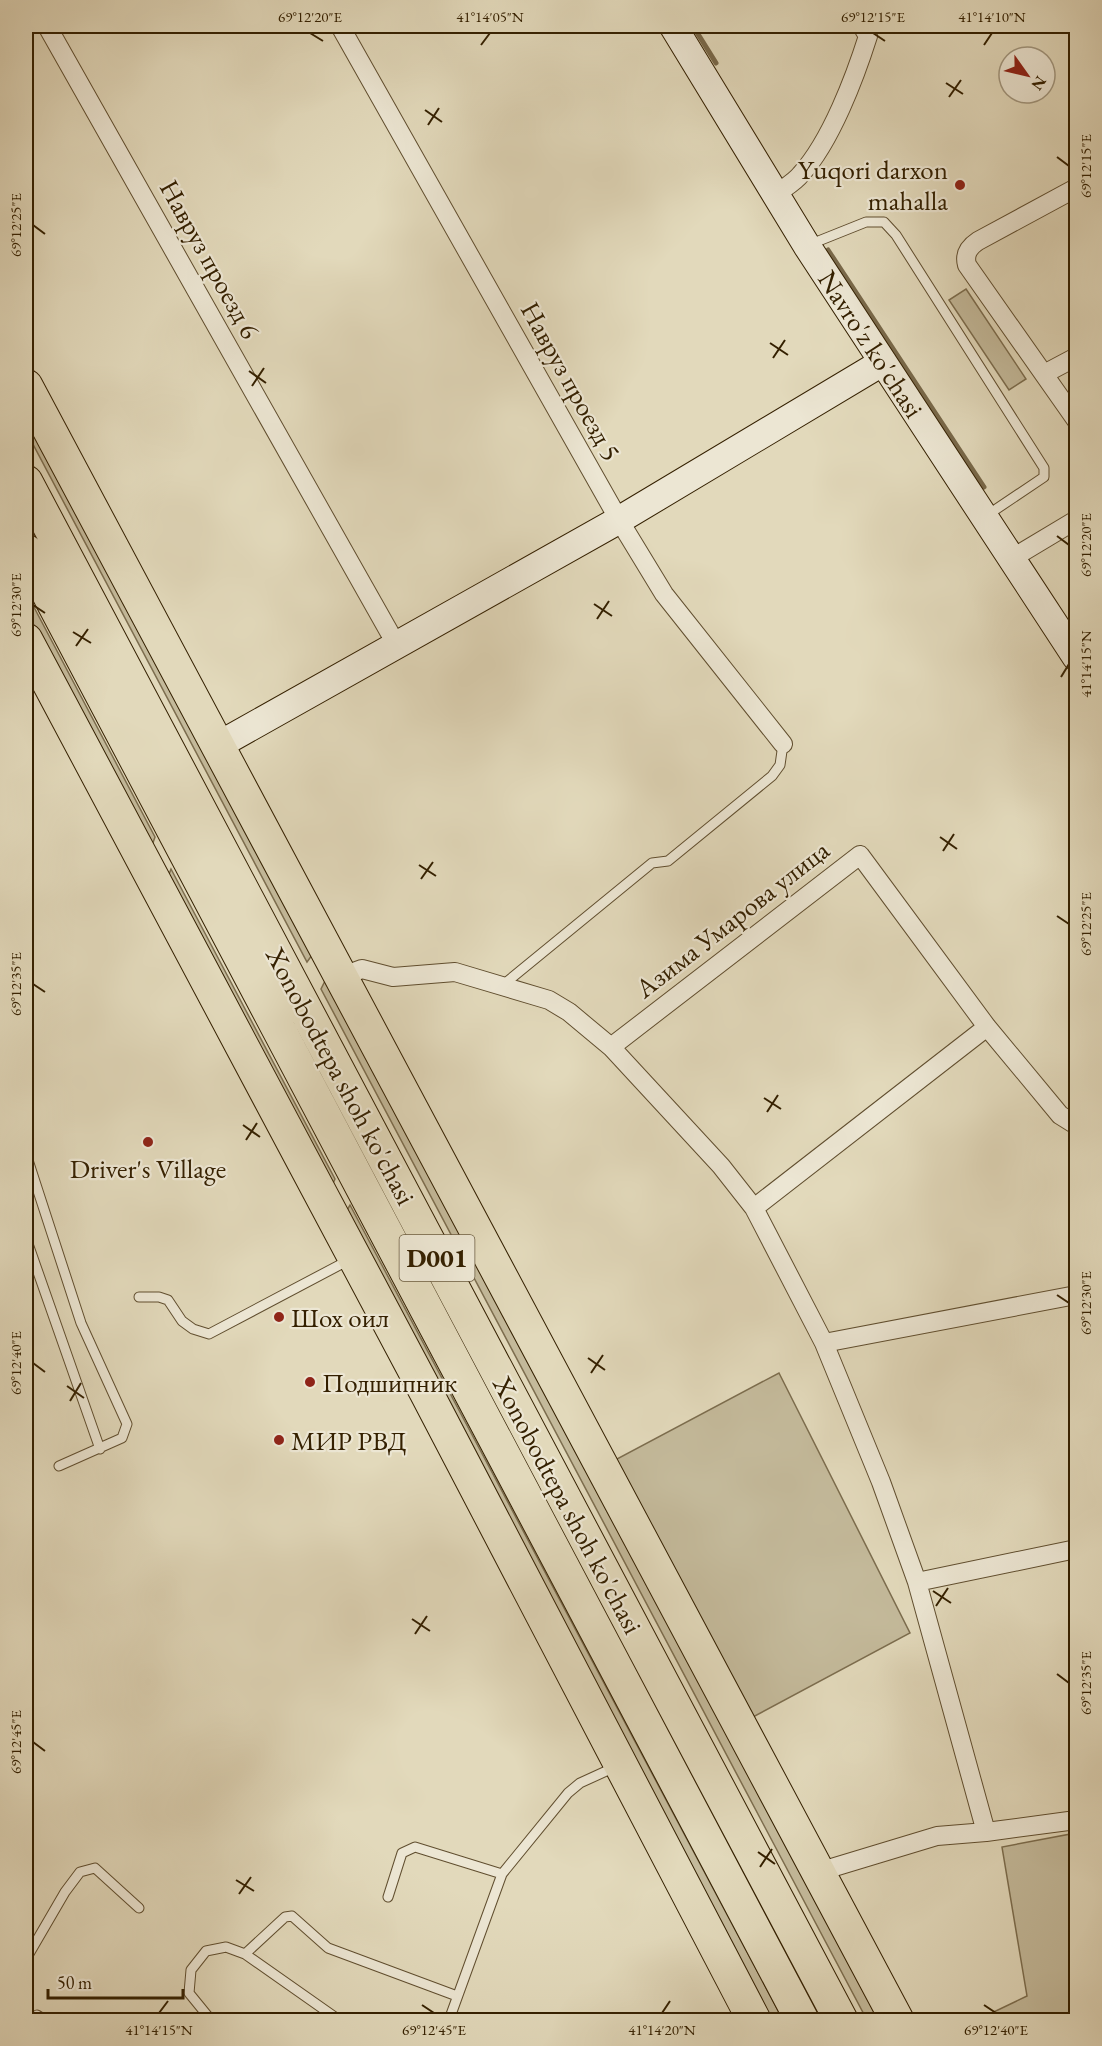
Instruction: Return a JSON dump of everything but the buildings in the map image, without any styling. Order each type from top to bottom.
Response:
[{"type":"highway","points":[[26,386],[897,2020]]},
{"type":"highway","name":"Xonobodtepa shoh ko'chasi","points":[[28,492],[305,1007],[841,2020]]},
{"type":"highway","name":"Xonobodtepa shoh ko'chasi","points":[[26,551],[802,2020]]},
{"type":"highway","points":[[32,658],[158,888],[354,1257],[754,2020]]},
{"type":"highway","points":[[158,888],[162,812]]},
{"type":"highway","points":[[305,1007],[324,946]]},
{"type":"highway","points":[[337,1225],[345,1158]]},
{"type":"street","name":"Навруз проезд 6","points":[[47,26],[396,644]]},
{"type":"street","name":"Навруз проезд 5","points":[[340,26],[619,520],[664,594],[783,744]]},
{"type":"street","name":"Navro'z ko'chasi","points":[[673,26],[807,246],[1077,657]]},
{"type":"street","points":[[776,194],[801,175],[822,142],[856,74],[868,36],[862,26]]},
{"type":"street","points":[[1077,188],[978,241],[971,246],[965,258],[1077,420]]},
{"type":"street","points":[[1044,374],[1077,357]]},
{"type":"street","points":[[217,746],[619,520],[883,363]]},
{"type":"street","points":[[1011,559],[1077,520]]},
{"type":"street","name":"Азима Умарова улица","points":[[611,1047],[860,855],[987,1027],[1060,1115],[1077,1125]]},
{"type":"street","points":[[340,977],[362,969],[393,977],[455,972],[549,1000],[568,1012],[611,1047],[721,1166],[754,1208],[824,1343],[855,1414],[917,1582],[986,1832]]},
{"type":"street","points":[[754,1208],[987,1027]]},
{"type":"street","points":[[824,1343],[1077,1295]]},
{"type":"street","points":[[917,1582],[1077,1549]]},
{"type":"street","points":[[818,1872],[937,1836],[1077,1820]]},
{"type":"lane","points":[[807,246],[866,222],[884,222],[902,245],[1044,468],[1044,477],[1035,485],[984,517]]},
{"type":"lane","points":[[503,985],[652,863],[668,861],[772,776],[780,765],[783,744]]},
{"type":"lane","points":[[26,1154],[81,1323],[127,1424],[122,1438],[59,1466]]},
{"type":"lane","points":[[26,1238],[100,1449]]},
{"type":"lane","points":[[139,1297],[159,1297],[168,1300],[182,1321],[193,1329],[209,1334],[354,1257]]},
{"type":"lane","points":[[449,2020],[502,1874],[568,1792],[580,1783],[620,1765]]},
{"type":"lane","points":[[388,1897],[402,1853],[415,1847],[502,1874]]},
{"type":"lane","points":[[26,1959],[65,1892],[80,1872],[95,1868],[139,1908]]},
{"type":"lane","points":[[245,1954],[285,1917],[292,1916],[328,1948],[457,1996]]},
{"type":"lane","points":[[209,2020],[189,1993],[191,1970],[206,1951],[226,1947],[245,1954],[339,2020]]},
{"type":"shaded area","points":[[966,289],[1026,379],[1009,390],[949,300]]},
{"type":"shaded area","points":[[26,404],[315,951],[307,962],[26,431]]},
{"type":"shaded area","points":[[26,592],[155,837],[150,851],[26,640]]},
{"type":"shaded area","points":[[171,869],[335,1179],[329,1192],[166,882]]},
{"type":"shaded area","points":[[328,975],[881,2020],[867,2020],[321,989]]},
{"type":"shaded area","points":[[350,1205],[783,2020],[769,2020],[343,1217]]},
{"type":"shaded area","points":[[779,1373],[910,1633],[753,1717],[615,1460]]},
{"type":"shaded area","points":[[1076,1833],[1076,2020],[977,2020],[1027,1996],[1002,1847]]},
{"type":"waterway","points":[[693,26],[716,63]]},
{"type":"waterway","points":[[828,250],[984,487]]},
{"type":"place","name":"Yuqori darxon mahalla","points":[[960,185]]},
{"type":"place","name":"Driver's Village","points":[[148,1142]]},
{"type":"place","name":"Шох оил","points":[[279,1317]]},
{"type":"place","name":"Подшипник","points":[[310,1382]]},
{"type":"place","name":"МИР РВД","points":[[279,1440]]}]
